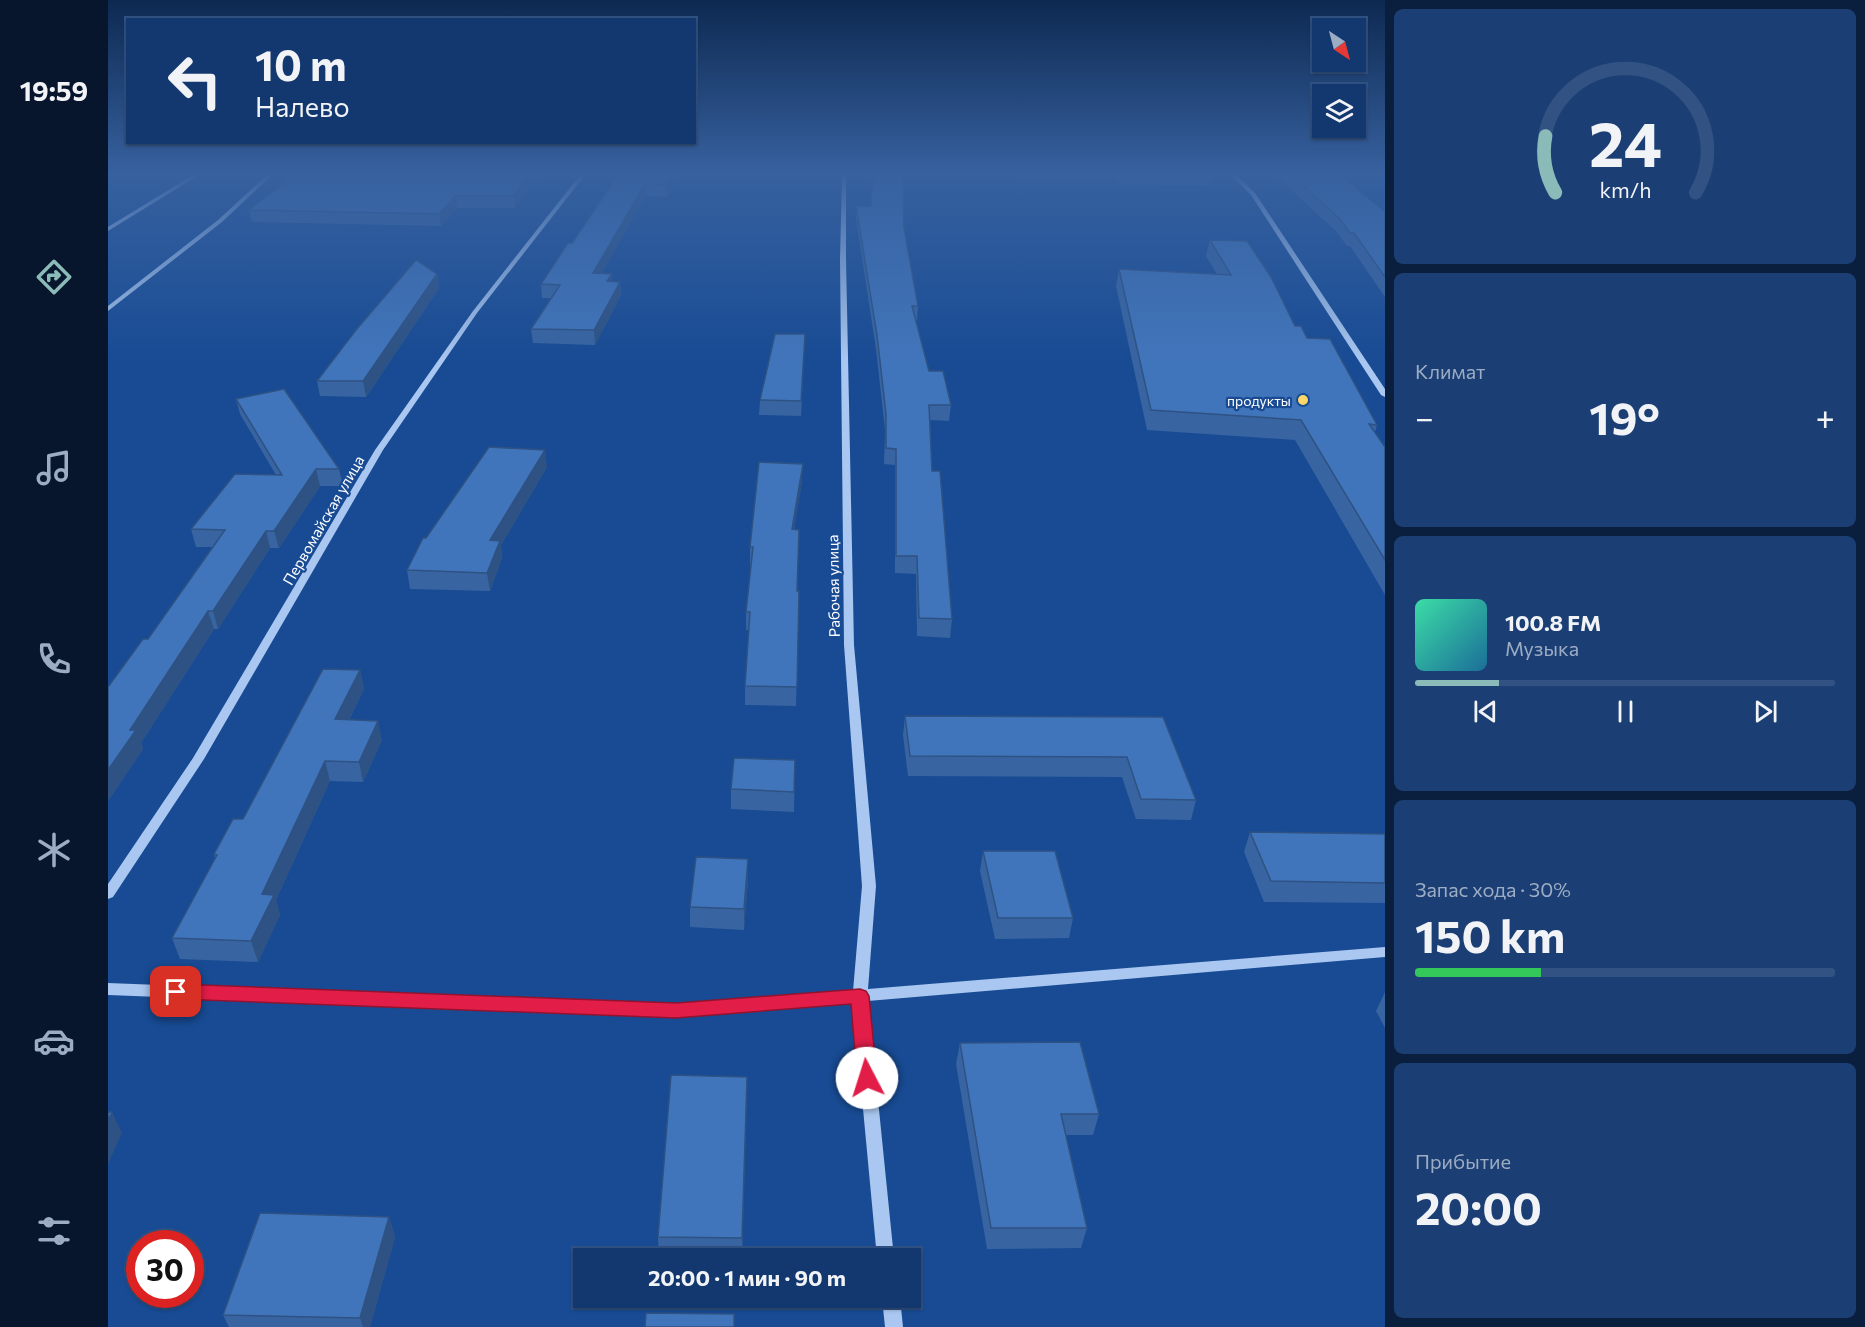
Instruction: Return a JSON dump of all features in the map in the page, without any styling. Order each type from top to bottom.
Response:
[{"type":"street","points":[[108,309],[200,237]]},
{"type":"street","name":"Первомайская улица","points":[[108,894],[198,759],[380,450],[475,312],[534,237]]},
{"type":"street","name":"Рабочая улица","points":[[843,237],[849,645],[869,886],[860,996],[885,1248]]},
{"type":"street","points":[[1281,237],[1385,395]]},
{"type":"street","points":[[108,989],[676,1011],[1385,952]]},
{"type":"street","points":[[892,1308],[894,1327]]},
{"type":"building","points":[[576,237],[614,237],[593,273],[612,274],[607,281],[620,282],[594,330],[531,329],[560,285],[541,284],[568,243],[572,243]]},
{"type":"building","points":[[861,237],[906,237],[918,306],[912,306],[929,371],[943,371],[951,405],[929,405],[932,471],[940,471],[952,619],[919,618],[917,556],[896,556],[896,449],[886,448],[886,414],[877,335]]},
{"type":"building","points":[[1357,237],[1385,237],[1385,277]]},
{"type":"building","points":[[1210,240],[1247,241],[1271,277],[1295,326],[1301,326],[1307,338],[1330,339],[1377,425],[1369,424],[1385,447],[1385,560],[1301,420],[1151,410],[1119,269],[1231,275]]},
{"type":"building","points":[[416,260],[437,274],[363,381],[317,381],[356,330]]},
{"type":"building","points":[[775,334],[805,334],[801,401],[760,400]]},
{"type":"building","points":[[284,389],[339,469],[316,469],[274,531],[266,531],[213,611],[208,611],[130,730],[136,730],[108,770],[108,687],[143,639],[148,639],[225,530],[191,529],[235,474],[282,475],[236,399]]},
{"type":"building","points":[[489,447],[545,450],[490,540],[500,541],[487,573],[407,570],[423,538],[426,538]]},
{"type":"building","points":[[759,462],[803,464],[792,529],[799,530],[797,687],[745,686],[750,612],[746,612],[753,547],[750,547]]},
{"type":"building","points":[[323,669],[360,670],[335,719],[378,721],[359,762],[325,761],[262,894],[274,895],[251,941],[172,938],[217,855],[214,854],[233,819],[243,819]]},
{"type":"building","points":[[905,716],[1163,717],[1196,800],[1141,799],[1127,757],[910,756]]},
{"type":"building","points":[[734,758],[795,760],[794,792],[731,789]]},
{"type":"building","points":[[1250,832],[1385,834],[1385,883],[1271,881]]},
{"type":"building","points":[[983,851],[1055,851],[1073,918],[998,918]]},
{"type":"building","points":[[696,857],[748,859],[744,909],[690,907]]},
{"type":"building","points":[[1080,1042],[1099,1114],[1061,1114],[1087,1228],[991,1228],[960,1043]]},
{"type":"building","points":[[671,1075],[747,1077],[742,1238],[658,1237]]},
{"type":"building","points":[[260,1213],[389,1217],[360,1318],[223,1315]]},
{"type":"building","points":[[646,1313],[734,1314],[734,1327],[645,1327]]},
{"type":"place","name":"продукты","points":[[1303,400]]},
{"type":"route","points":[[176,992],[676,1011],[860,996],[867,1078]]}]
